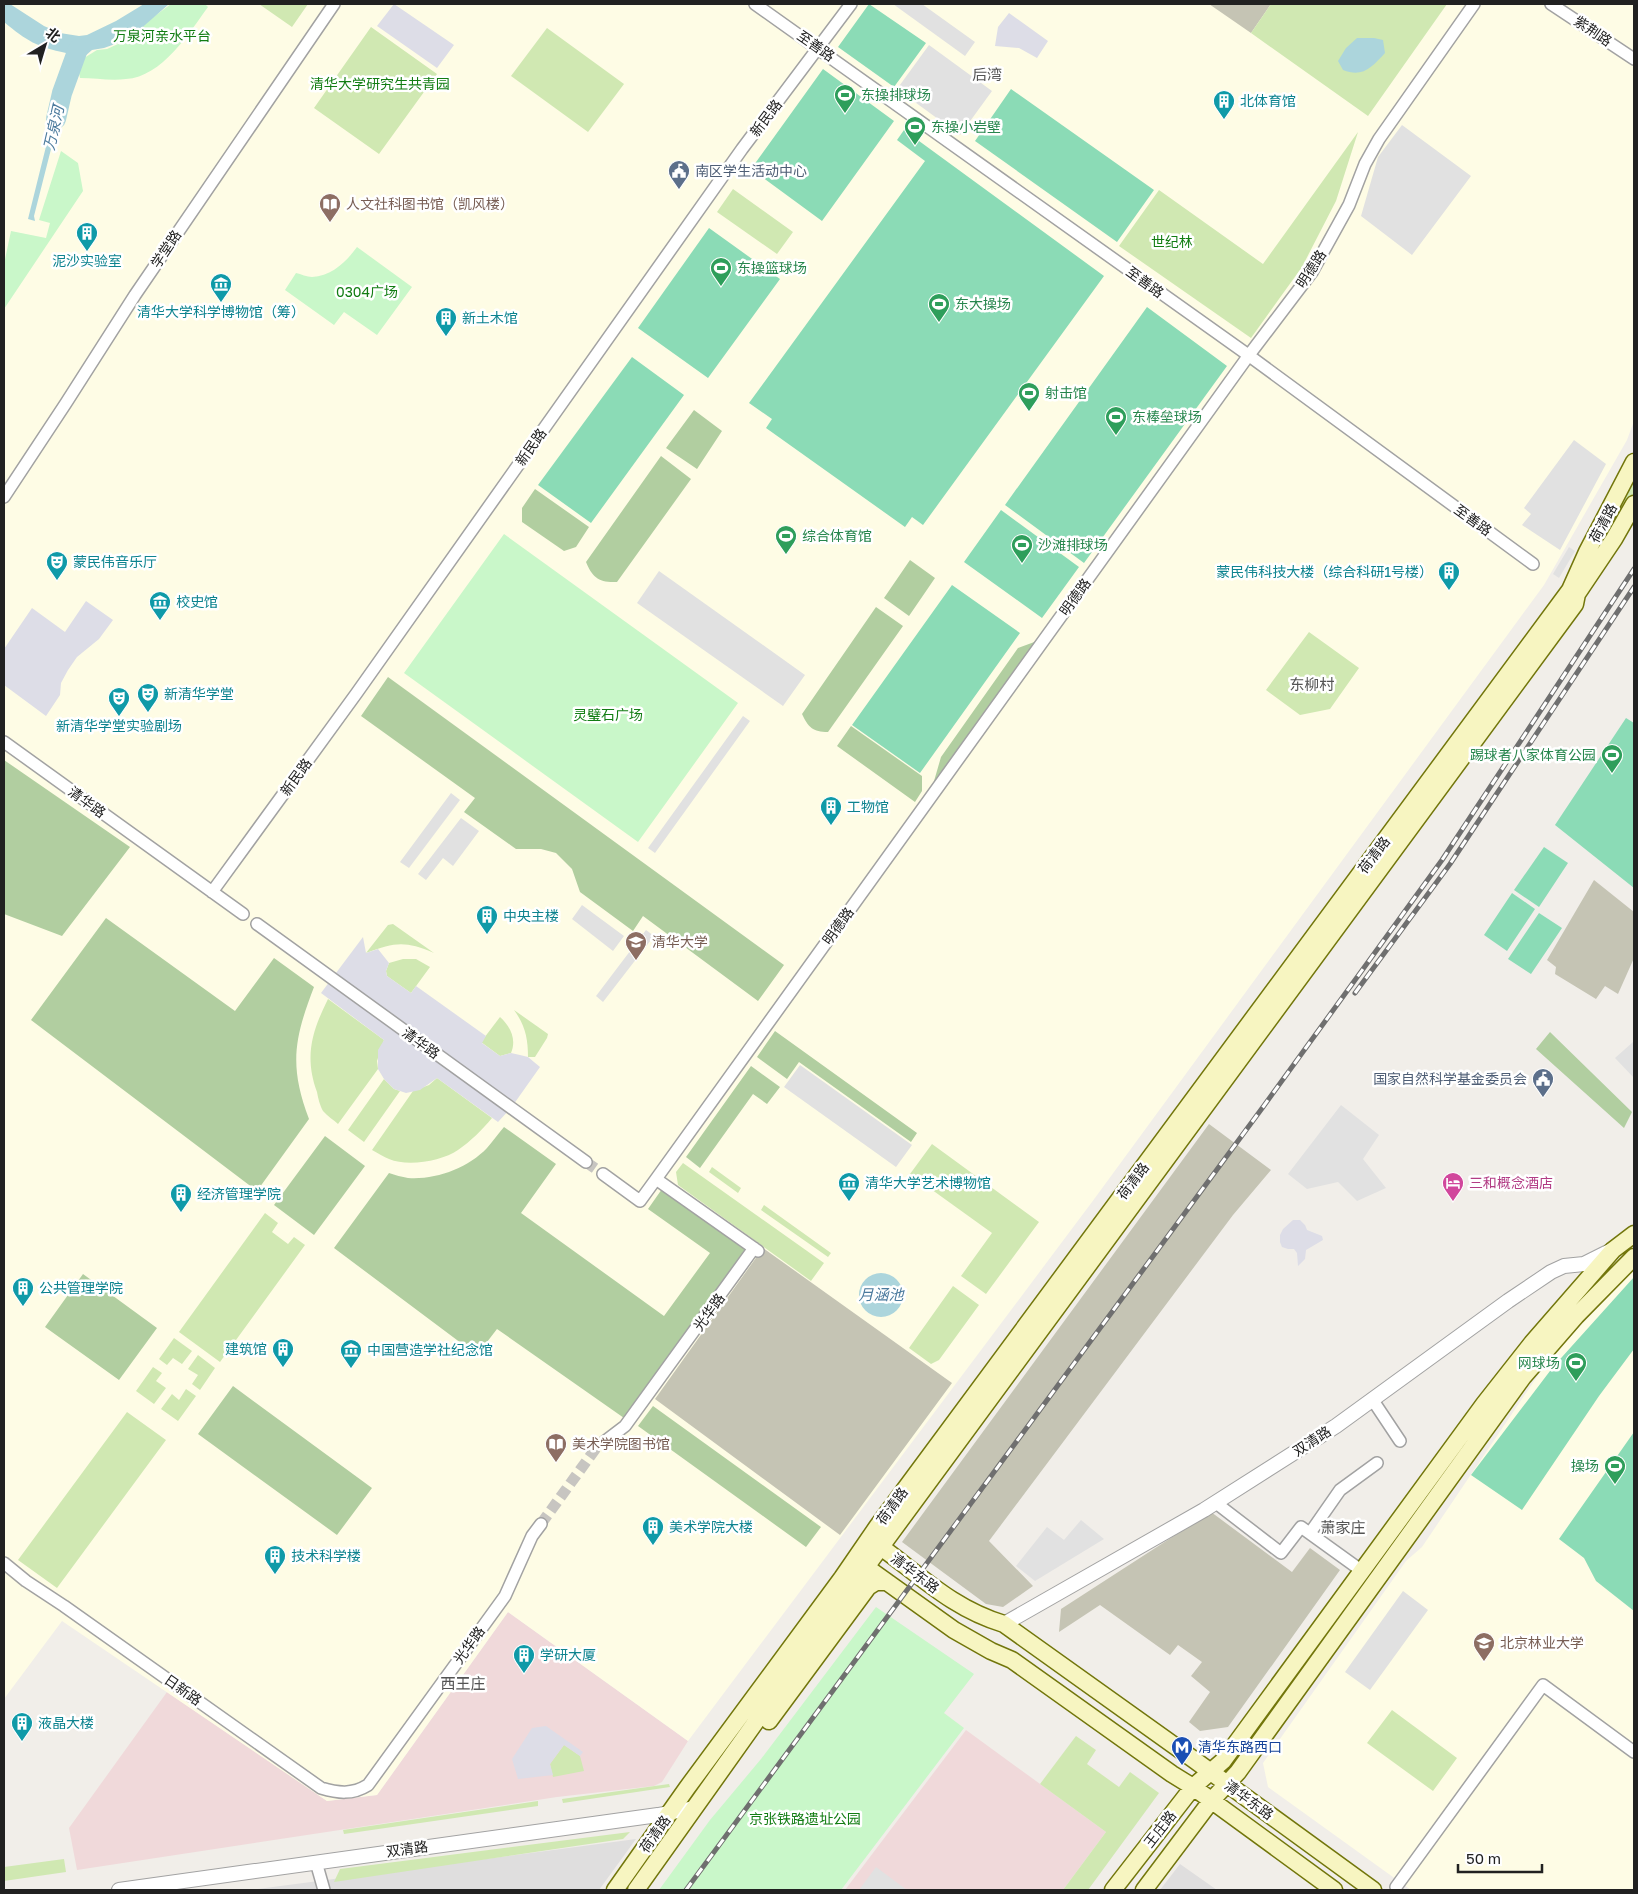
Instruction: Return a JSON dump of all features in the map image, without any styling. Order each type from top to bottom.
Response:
[{"type":"main road","name":"荷清路","points":[[615,1890],[900,1495],[1570,590],[1587,552],[1634,462]]},
{"type":"main road","name":"荷清路","points":[[636,1890],[866,1567],[1575,604],[1577,594],[1614,539],[1634,504]]},
{"type":"main road","name":"双清路","points":[[1216,1766],[1484,1404],[1532,1343],[1613,1250],[1634,1234]]},
{"type":"main road","points":[[1233,1778],[1523,1377],[1576,1316],[1634,1257]]},
{"type":"main road","name":"清华东路","points":[[863,1548],[881,1547],[957,1604],[974,1614],[1004,1624],[1216,1766],[1373,1890]]},
{"type":"main road","points":[[863,1548],[866,1567]]},
{"type":"main road","name":"清华东路","points":[[866,1567],[954,1630],[991,1651],[1012,1660],[1334,1890]]},
{"type":"main road","points":[[694,1808],[718,1786],[794,1688],[868,1587],[876,1582],[887,1582]]},
{"type":"main road","name":"王庄路","points":[[1113,1890],[1192,1787],[1216,1766]]},
{"type":"main road","name":"王庄路","points":[[1144,1890],[1211,1801],[1233,1778]]},
{"type":"street","name":"学堂路","points":[[4,497],[135,295],[334,4]]},
{"type":"street","name":"至善路","points":[[755,4],[1249,355],[1533,564]]},
{"type":"street","name":"新民路","points":[[212,892],[361,686],[742,149],[851,4]]},
{"type":"street","name":"明德路","points":[[656,1179],[1249,355],[1312,272],[1349,205],[1365,164],[1379,139],[1474,4]]},
{"type":"street","name":"紫荆路","points":[[1552,4],[1634,59]]},
{"type":"street","name":"清华路","points":[[4,742],[243,914]]},
{"type":"street","name":"清华路","points":[[257,924],[586,1162]]},
{"type":"street","points":[[603,1174],[640,1201],[656,1179]]},
{"type":"street","name":"光华路","points":[[604,1442],[625,1426],[756,1250],[656,1179]]},
{"type":"street","name":"双清路","points":[[1004,1624],[1216,1502],[1336,1426],[1508,1300],[1551,1272],[1564,1266],[1584,1264],[1613,1250]]},
{"type":"street","points":[[1372,1399],[1400,1441]]},
{"type":"street","points":[[1310,1533],[1340,1490],[1377,1463]]},
{"type":"street","points":[[1216,1502],[1281,1553],[1301,1527],[1362,1571]]},
{"type":"street","name":"光华路","points":[[368,1785],[505,1596],[532,1536],[541,1524]]},
{"type":"street","name":"日新路","points":[[4,1563],[26,1581],[80,1617],[321,1788],[340,1793],[360,1789],[368,1785]]},
{"type":"street","points":[[1396,1887],[1542,1685],[1634,1752]]},
{"type":"street","name":"双清路","points":[[119,1890],[694,1808]]},
{"type":"street","points":[[316,1862],[324,1890]]},
{"type":"shaded area","name":"清华大学","points":[[4,4],[1634,4],[1634,421],[1627,440],[1544,585],[1092,1202],[688,1741],[508,1612],[377,1795],[327,1801],[62,1621],[4,1699]]},
{"type":"shaded area","points":[[394,4],[454,45],[437,68],[377,26]]},
{"type":"shaded area","points":[[893,4],[922,4],[975,42],[965,56]]},
{"type":"shaded area","points":[[1209,4],[1271,4],[1251,33]]},
{"type":"shaded area","points":[[1009,13],[1048,41],[1037,58],[1019,48],[995,46],[998,27]]},
{"type":"shaded area","points":[[929,45],[992,91],[960,135],[897,89]]},
{"type":"shaded area","points":[[1402,125],[1471,176],[1412,255],[1361,216],[1378,157]]},
{"type":"shaded area","points":[[1574,440],[1606,464],[1560,550],[1522,525],[1531,514],[1524,508]]},
{"type":"shaded area","points":[[1569,547],[1575,551],[1559,578],[1553,574]]},
{"type":"shaded area","points":[[659,571],[805,675],[783,706],[637,603]]},
{"type":"shaded area","points":[[86,601],[113,620],[99,639],[77,657],[61,683],[60,695],[46,716],[4,685],[4,649],[32,608],[65,632]]},
{"type":"shaded area","points":[[743,716],[750,721],[655,853],[648,848]]},
{"type":"shaded area","points":[[451,793],[460,800],[409,868],[400,862]]},
{"type":"shaded area","points":[[461,818],[479,831],[453,866],[443,858],[426,880],[418,874]]},
{"type":"shaded area","points":[[1594,880],[1634,912],[1634,958],[1618,994],[1605,986],[1596,999],[1555,974],[1556,967],[1547,960]]},
{"type":"shaded area","points":[[582,905],[624,936],[613,951],[572,919]]},
{"type":"shaded area","points":[[646,930],[654,936],[603,1002],[596,996]]},
{"type":"shaded area","points":[[363,937],[366,953],[378,949],[389,963],[386,971],[387,976],[411,993],[416,986],[486,1036],[482,1043],[500,1056],[511,1053],[528,1057],[540,1067],[511,1108],[498,1122],[437,1078],[420,1090],[406,1093],[394,1089],[384,1079],[378,1069],[378,1050],[384,1040],[321,993]]},
{"type":"shaded area","points":[[1634,1043],[1634,1078],[1615,1058]]},
{"type":"shaded area","points":[[800,1065],[912,1145],[896,1167],[784,1087]]},
{"type":"shaded area","points":[[1341,1105],[1379,1135],[1363,1159],[1386,1188],[1357,1201],[1338,1182],[1307,1189],[1288,1174]]},
{"type":"shaded area","points":[[1209,1124],[1271,1170],[1233,1215],[989,1541],[1033,1586],[1003,1607],[986,1604],[902,1542]]},
{"type":"shaded area","points":[[1293,1220],[1300,1220],[1307,1230],[1322,1236],[1323,1240],[1306,1250],[1305,1259],[1298,1266],[1297,1253],[1294,1249],[1282,1247],[1280,1242],[1280,1235],[1283,1229]]},
{"type":"shaded area","points":[[763,1248],[952,1383],[840,1535],[655,1399]]},
{"type":"shaded area","name":"北京林业大学","points":[[1634,1270],[1634,1890],[1411,1890],[1268,1787],[1263,1763],[1406,1561],[1422,1547],[1547,1362],[1625,1277]]},
{"type":"shaded area","points":[[1211,1512],[1292,1572],[1310,1548],[1340,1570],[1228,1727],[1200,1731],[1189,1722],[1210,1692],[1191,1676],[1202,1662],[1178,1645],[1170,1655],[1100,1605],[1059,1632],[1061,1609]]},
{"type":"shaded area","points":[[1081,1520],[1104,1539],[1035,1581],[1016,1566],[1047,1527],[1064,1540]]},
{"type":"shaded area","points":[[1403,1591],[1428,1610],[1370,1690],[1345,1672]]},
{"type":"shaded area","points":[[508,1612],[688,1741],[662,1782],[654,1786],[557,1797],[77,1870],[69,1828],[167,1692],[327,1801],[377,1795]]},
{"type":"shaded area","points":[[546,1726],[583,1752],[580,1756],[564,1745],[550,1764],[553,1775],[518,1779],[512,1759],[532,1728]]},
{"type":"shaded area","points":[[966,1730],[1106,1832],[1063,1890],[845,1890]]},
{"type":"shaded area","points":[[636,1839],[599,1890],[251,1890]]},
{"type":"shaded area","points":[[1180,1864],[1217,1890],[1160,1890]]},
{"type":"shaded area","points":[[876,1867],[907,1890],[859,1890]]},
{"type":"green space","name":"万泉河亲水平台","points":[[171,4],[205,4],[208,7],[183,41],[163,62],[151,71],[126,79],[80,78],[79,73],[84,58],[97,50],[107,49],[129,39]]},
{"type":"green space","points":[[259,4],[308,4],[292,27]]},
{"type":"green space","points":[[869,4],[926,43],[894,87],[838,47]]},
{"type":"green space","points":[[1271,4],[1447,4],[1368,116],[1251,33]]},
{"type":"green space","name":"清华大学研究生共青园","points":[[371,27],[437,74],[379,154],[314,108]]},
{"type":"green space","points":[[547,28],[624,84],[588,132],[511,76]]},
{"type":"green space","points":[[823,69],[894,121],[822,221],[751,169]]},
{"type":"green space","points":[[1011,89],[1154,190],[1117,242],[975,141]]},
{"type":"green space","name":"东大操场","points":[[904,130],[1104,276],[923,525],[912,517],[905,527],[766,428],[772,419],[749,403],[925,161],[897,140]]},
{"type":"green space","name":"世纪林","points":[[1358,132],[1336,201],[1302,267],[1251,338],[1119,246],[1159,190],[1263,264]]},
{"type":"green space","points":[[61,151],[78,163],[83,191],[4,309],[4,264],[11,231],[46,238],[50,223],[39,220]]},
{"type":"green space","points":[[733,189],[793,232],[777,254],[717,212]]},
{"type":"green space","name":"东操篮球场","points":[[709,228],[780,279],[708,378],[638,328]]},
{"type":"green space","name":"0304广场","points":[[357,247],[412,287],[377,335],[344,312],[334,325],[285,290],[296,273],[308,277],[326,274],[343,263]]},
{"type":"green space","name":"东棒垒球场","points":[[1147,307],[1227,366],[1084,563],[1005,505]]},
{"type":"green space","points":[[632,357],[684,395],[591,523],[538,485]]},
{"type":"green space","points":[[694,410],[722,431],[697,469],[666,448]]},
{"type":"green space","points":[[661,456],[691,479],[617,582],[597,578],[591,572],[586,562]]},
{"type":"green space","points":[[1634,467],[1634,495],[1600,547],[1596,548]]},
{"type":"green space","points":[[535,489],[589,527],[576,547],[564,551],[522,522],[522,508]]},
{"type":"green space","name":"沙滩排球场","points":[[1001,510],[1079,567],[1042,618],[964,562]]},
{"type":"green space","name":"灵璧石广场","points":[[504,534],[738,703],[638,842],[404,673]]},
{"type":"green space","points":[[910,560],[935,578],[909,616],[884,598]]},
{"type":"green space","points":[[952,585],[1020,633],[920,773],[852,725]]},
{"type":"green space","points":[[876,607],[903,626],[828,732],[815,730],[806,722],[802,714]]},
{"type":"green space","points":[[1309,632],[1359,668],[1330,709],[1300,715],[1266,690]]},
{"type":"green space","points":[[1037,641],[932,788],[941,757],[1018,648]]},
{"type":"green space","points":[[388,677],[784,965],[758,1001],[643,916],[633,931],[580,892],[572,869],[556,853],[541,849],[516,849],[464,812],[475,798],[361,716]]},
{"type":"green space","name":"踢球者八家体育公园","points":[[1626,718],[1634,723],[1634,888],[1555,825]]},
{"type":"green space","points":[[851,726],[922,776],[922,791],[915,802],[837,746]]},
{"type":"green space","points":[[4,760],[130,847],[62,936],[4,914]]},
{"type":"green space","points":[[1544,847],[1568,863],[1539,907],[1514,890]]},
{"type":"green space","points":[[1512,893],[1535,909],[1507,951],[1484,935]]},
{"type":"green space","points":[[1539,913],[1562,928],[1531,974],[1508,959]]},
{"type":"green space","points":[[106,918],[235,1011],[274,958],[314,987],[302,1022],[296,1053],[299,1083],[309,1119],[257,1191],[31,1020]]},
{"type":"green space","points":[[393,924],[434,953],[415,946],[400,944],[366,953],[388,925]]},
{"type":"green space","points":[[403,959],[416,959],[430,967],[411,993],[387,976],[386,971],[389,963]]},
{"type":"green space","points":[[328,999],[384,1040],[377,1061],[378,1069],[338,1124],[326,1115],[322,1109],[311,1067],[314,1033]]},
{"type":"green space","points":[[514,1010],[548,1034],[535,1057],[528,1057],[525,1032]]},
{"type":"green space","points":[[500,1017],[512,1033],[513,1048],[511,1053],[500,1056],[481,1042]]},
{"type":"green space","points":[[775,1031],[917,1133],[911,1142],[799,1062],[787,1079],[757,1057]]},
{"type":"green space","points":[[1550,1032],[1632,1112],[1624,1128],[1536,1049]]},
{"type":"green space","points":[[751,1066],[780,1087],[767,1104],[753,1094],[700,1168],[686,1157]]},
{"type":"green space","points":[[437,1078],[492,1118],[458,1150],[434,1160],[406,1163],[387,1158],[372,1150],[413,1091],[429,1085]]},
{"type":"green space","points":[[384,1079],[394,1089],[400,1091],[364,1142],[348,1130]]},
{"type":"green space","points":[[504,1127],[556,1164],[521,1213],[664,1316],[710,1253],[648,1209],[662,1189],[746,1248],[624,1418],[497,1329],[477,1355],[334,1248],[389,1173],[408,1178],[419,1178],[440,1175],[461,1167],[487,1148]]},
{"type":"green space","points":[[325,1136],[365,1166],[314,1235],[274,1205]]},
{"type":"green space","points":[[932,1144],[1039,1222],[986,1294],[961,1276],[992,1233],[910,1174]]},
{"type":"green space","points":[[683,1163],[824,1263],[811,1281],[678,1185],[676,1172]]},
{"type":"green space","points":[[712,1167],[741,1188],[738,1193],[709,1172]]},
{"type":"green space","points":[[764,1205],[831,1253],[828,1257],[761,1210]]},
{"type":"green space","points":[[265,1213],[278,1223],[272,1232],[288,1244],[294,1237],[305,1245],[220,1362],[179,1332]]},
{"type":"green space","points":[[83,1274],[157,1328],[119,1380],[45,1327]]},
{"type":"green space","name":"网球场","points":[[1634,1277],[1634,1349],[1599,1396],[1522,1510],[1471,1475],[1553,1367]]},
{"type":"green space","points":[[953,1286],[979,1305],[939,1360],[931,1364],[909,1348]]},
{"type":"green space","points":[[174,1338],[192,1351],[182,1364],[173,1358],[167,1365],[159,1359]]},
{"type":"green space","points":[[198,1355],[215,1368],[200,1390],[192,1384],[198,1375],[188,1369]]},
{"type":"green space","points":[[153,1367],[162,1373],[156,1381],[166,1388],[154,1404],[136,1391]]},
{"type":"green space","points":[[233,1386],[372,1488],[337,1535],[198,1434]]},
{"type":"green space","points":[[186,1389],[196,1396],[178,1421],[161,1409],[172,1394],[179,1400]]},
{"type":"green space","points":[[653,1406],[821,1527],[806,1547],[638,1426]]},
{"type":"green space","points":[[127,1412],[166,1440],[57,1588],[18,1560]]},
{"type":"green space","name":"操场","points":[[1634,1432],[1634,1611],[1596,1581],[1584,1558],[1559,1539]]},
{"type":"green space","name":"京张铁路遗址公园","points":[[876,1607],[974,1674],[944,1713],[964,1728],[841,1890],[659,1890],[710,1820],[761,1759]]},
{"type":"green space","points":[[1392,1710],[1457,1758],[1433,1791],[1367,1743]]},
{"type":"green space","points":[[1076,1736],[1096,1750],[1087,1764],[1119,1787],[1130,1772],[1159,1793],[1088,1890],[1063,1890],[1106,1832],[1040,1784]]},
{"type":"green space","points":[[564,1745],[580,1756],[584,1771],[553,1777],[550,1764]]},
{"type":"green space","points":[[669,1784],[670,1787],[563,1803],[562,1799]]},
{"type":"green space","points":[[538,1801],[538,1806],[344,1834],[343,1830]]},
{"type":"green space","points":[[630,1832],[623,1839],[334,1882],[340,1869]]},
{"type":"green space","points":[[64,1859],[66,1872],[4,1881],[4,1867]]},
{"type":"water","points":[[4,4],[10,4],[44,26],[60,33],[79,36],[87,35],[116,21],[144,4],[169,4],[129,39],[104,48],[92,50],[84,57],[73,76],[64,72],[68,59],[66,53],[33,42],[4,22]]},
{"type":"water","points":[[1357,38],[1383,40],[1385,53],[1367,70],[1356,73],[1343,70],[1338,61],[1346,48]]},
{"type":"water","points":[[60,90],[65,94],[34,216],[35,221],[28,219]]},
{"type":"water","name":"月涵池","points":[[877,1273],[885,1273],[897,1279],[903,1295],[897,1311],[885,1317],[877,1317],[865,1311],[859,1299],[859,1291],[865,1279]]},
{"type":"waterway","name":"万泉河","points":[[56,119],[62,93],[78,49]]},
{"type":"tunnel","points":[[586,1162],[603,1174]]},
{"type":"tunnel","points":[[541,1524],[596,1448],[604,1442]]},
{"type":"railway","points":[[686,1890],[1263,1107],[1442,860],[1634,569]]},
{"type":"railway","points":[[1355,993],[1450,864],[1634,587]]},
{"type":"place","name":"东操排球场","points":[[845,114]]},
{"type":"place","name":"北体育馆","points":[[1224,120]]},
{"type":"place","name":"东操小岩壁","points":[[915,146]]},
{"type":"place","name":"南区学生活动中心","points":[[679,190]]},
{"type":"place","name":"人文社科图书馆（凯风楼）","points":[[330,223]]},
{"type":"place","name":"泥沙实验室","points":[[87,252]]},
{"type":"place","name":"东操篮球场","points":[[721,287]]},
{"type":"place","name":"清华大学科学博物馆（筹）","points":[[221,303]]},
{"type":"place","name":"东大操场","points":[[939,323]]},
{"type":"place","name":"新土木馆","points":[[446,337]]},
{"type":"place","name":"射击馆","points":[[1029,412]]},
{"type":"place","name":"东棒垒球场","points":[[1116,436]]},
{"type":"place","name":"综合体育馆","points":[[786,555]]},
{"type":"place","name":"沙滩排球场","points":[[1022,564]]},
{"type":"place","name":"蒙民伟音乐厅","points":[[57,581]]},
{"type":"place","name":"蒙民伟科技大楼（综合科研1号楼）","points":[[1449,591]]},
{"type":"place","name":"校史馆","points":[[160,621]]},
{"type":"place","name":"新清华学堂","points":[[148,713]]},
{"type":"place","name":"新清华学堂实验剧场","points":[[119,717]]},
{"type":"place","name":"踢球者八家体育公园","points":[[1612,774]]},
{"type":"place","name":"工物馆","points":[[831,826]]},
{"type":"place","name":"中央主楼","points":[[487,935]]},
{"type":"place","name":"清华大学","points":[[636,961]]},
{"type":"place","name":"国家自然科学基金委员会","points":[[1543,1098]]},
{"type":"place","name":"清华大学艺术博物馆","points":[[849,1202]]},
{"type":"place","name":"三和概念酒店","points":[[1453,1202]]},
{"type":"place","name":"经济管理学院","points":[[181,1213]]},
{"type":"place","name":"公共管理学院","points":[[23,1307]]},
{"type":"place","name":"建筑馆","points":[[283,1368]]},
{"type":"place","name":"中国营造学社纪念馆","points":[[351,1369]]},
{"type":"place","name":"网球场","points":[[1576,1382]]},
{"type":"place","name":"美术学院图书馆","points":[[556,1463]]},
{"type":"place","name":"操场","points":[[1615,1485]]},
{"type":"place","name":"美术学院大楼","points":[[653,1546]]},
{"type":"place","name":"技术科学楼","points":[[275,1575]]},
{"type":"place","name":"北京林业大学","points":[[1484,1662]]},
{"type":"place","name":"学研大厦","points":[[524,1674]]},
{"type":"place","name":"液晶大楼","points":[[22,1742]]},
{"type":"place","name":"清华东路西口","points":[[1182,1766]]},
{"type":"district","name":"后湾","points":[[987,75]]},
{"type":"district","name":"东柳村","points":[[1312,685]]},
{"type":"district","name":"萧家庄","points":[[1343,1528]]},
{"type":"district","name":"西王庄","points":[[463,1684]]}]
